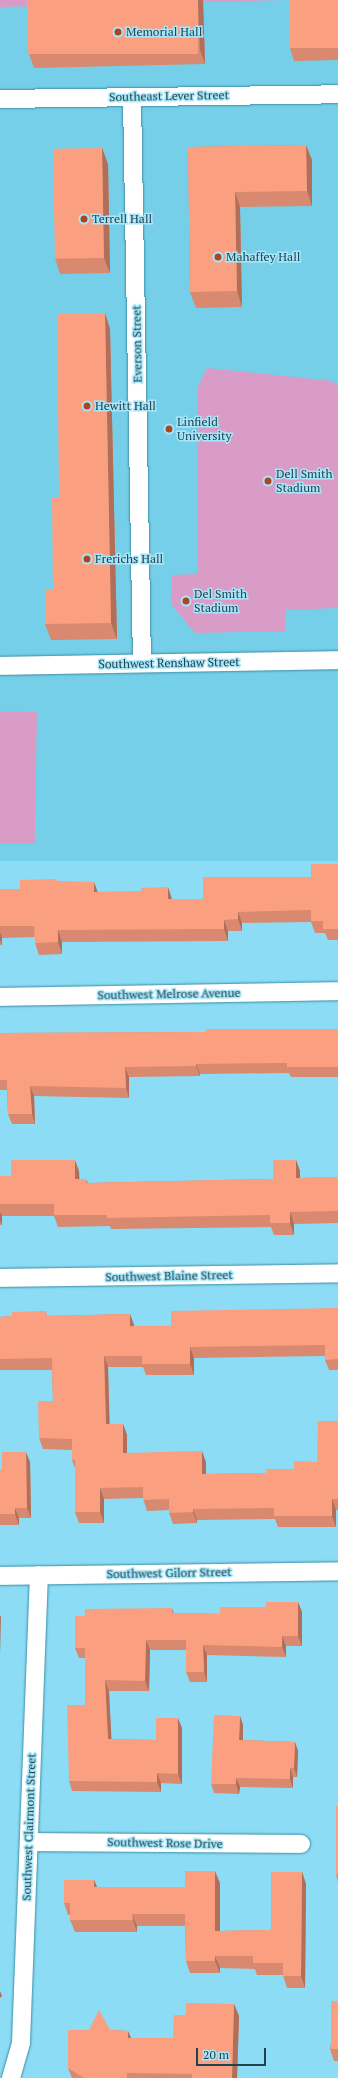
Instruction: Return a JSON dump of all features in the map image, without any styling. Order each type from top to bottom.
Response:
[{"type":"street","name":"Southeast Lever Street","points":[[0,99],[338,94]]},
{"type":"street","name":"Everson Street","points":[[132,97],[142,663]]},
{"type":"street","name":"Southwest Renshaw Street","points":[[0,666],[338,660]]},
{"type":"street","name":"Southwest Melrose Avenue","points":[[0,997],[338,991]]},
{"type":"street","name":"Southwest Blaine Street","points":[[0,1278],[338,1273]]},
{"type":"street","name":"Southwest Gilorr Street","points":[[0,1576],[338,1571]]},
{"type":"street","name":"Southwest Clairmont Street","points":[[11,2078],[22,2042],[39,1575]]},
{"type":"street","name":"Southwest Rose Drive","points":[[29,1842],[301,1844]]},
{"type":"shaded area","name":"Linfield University","points":[[0,0],[338,0],[338,861],[0,861]]},
{"type":"shaded area","points":[[0,0],[288,0],[0,7]]},
{"type":"shaded area","name":"Dell Smith Stadium","points":[[207,368],[333,381],[338,386],[338,608],[285,610],[285,631],[195,633],[171,604],[172,575],[197,574],[197,388]]},
{"type":"shaded area","points":[[0,711],[37,712],[35,844],[0,843]]},
{"type":"building","name":"Memorial Hall","points":[[27,0],[198,0],[198,54],[27,54]]},
{"type":"building","points":[[289,0],[338,0],[338,48],[289,48]]},
{"type":"building","name":"Mahaffey Hall","points":[[306,145],[307,191],[235,192],[237,291],[190,292],[188,147]]},
{"type":"building","name":"Terrell Hall","points":[[102,148],[104,258],[55,259],[53,149]]},
{"type":"building","points":[[105,313],[111,623],[45,624],[45,590],[53,590],[52,497],[59,497],[57,314]]},
{"type":"building","points":[[311,864],[338,864],[338,929],[323,929],[323,921],[311,921],[311,910],[238,912],[238,919],[224,920],[224,929],[58,930],[58,942],[35,943],[34,926],[0,926],[0,889],[20,889],[20,880],[57,879],[57,881],[94,882],[94,892],[141,891],[141,888],[168,887],[168,899],[203,899],[203,877],[311,877]]},
{"type":"building","points":[[206,1029],[338,1029],[338,1067],[287,1067],[287,1063],[196,1064],[196,1066],[125,1067],[126,1088],[30,1086],[32,1114],[8,1114],[7,1080],[0,1080],[0,1033],[206,1032]]},
{"type":"building","points":[[11,1160],[75,1160],[75,1179],[86,1179],[86,1183],[273,1179],[273,1160],[296,1160],[296,1178],[338,1177],[338,1211],[290,1212],[290,1223],[270,1223],[270,1215],[107,1218],[107,1215],[54,1215],[54,1204],[0,1204],[0,1176],[11,1176]]},
{"type":"building","points":[[338,1308],[338,1359],[325,1360],[325,1345],[190,1347],[190,1364],[142,1364],[142,1356],[104,1356],[106,1424],[123,1424],[123,1453],[202,1451],[202,1474],[266,1473],[266,1469],[294,1469],[294,1461],[317,1462],[318,1421],[338,1421],[338,1499],[332,1499],[332,1516],[274,1516],[274,1508],[193,1509],[193,1512],[169,1513],[169,1499],[143,1500],[143,1487],[100,1488],[100,1512],[75,1512],[75,1460],[72,1460],[72,1439],[39,1438],[38,1401],[53,1401],[52,1358],[0,1359],[0,1317],[12,1316],[12,1312],[46,1311],[46,1316],[130,1314],[130,1326],[171,1326],[171,1311]]},
{"type":"building","points":[[2,1452],[26,1452],[27,1508],[15,1508],[15,1514],[0,1514],[0,1470],[2,1470]]},
{"type":"building","points":[[266,1602],[298,1602],[298,1636],[282,1636],[282,1647],[203,1645],[204,1672],[186,1672],[186,1640],[146,1640],[145,1681],[105,1680],[108,1739],[156,1740],[156,1718],[178,1718],[178,1774],[157,1773],[157,1782],[69,1781],[67,1705],[85,1705],[85,1648],[75,1648],[75,1616],[85,1616],[85,1609],[172,1608],[172,1613],[220,1614],[220,1607],[266,1607]]},
{"type":"building","points":[[214,1715],[240,1716],[239,1740],[295,1742],[294,1768],[290,1768],[290,1779],[236,1778],[236,1784],[211,1784]]},
{"type":"building","points":[[336,1806],[338,1806],[338,1875],[336,1875]]},
{"type":"building","points":[[185,1871],[215,1871],[215,1931],[271,1930],[271,1872],[302,1872],[301,1976],[283,1976],[283,1963],[253,1963],[253,1956],[215,1956],[215,1961],[186,1961],[185,1914],[132,1914],[133,1920],[70,1920],[70,1903],[64,1903],[64,1880],[94,1880],[94,1887],[185,1887]]},
{"type":"building","points":[[331,2001],[338,2001],[338,2049],[331,2049]]},
{"type":"building","points":[[186,2003],[234,2004],[232,2078],[192,2078],[192,2074],[127,2073],[127,2078],[84,2078],[68,2068],[68,2030],[89,2030],[99,2010],[110,2030],[128,2031],[128,2038],[173,2038],[174,2015],[186,2015]]},
{"type":"place","name":"Memorial Hall","points":[[118,32]]},
{"type":"place","name":"Terrell Hall","points":[[84,219]]},
{"type":"place","name":"Mahaffey Hall","points":[[218,257]]},
{"type":"place","name":"Hewitt Hall","points":[[87,406]]},
{"type":"place","name":"Linfield University","points":[[169,429]]},
{"type":"place","name":"Dell Smith Stadium","points":[[268,481]]},
{"type":"place","name":"Frerichs Hall","points":[[87,559]]},
{"type":"place","name":"Del Smith Stadium","points":[[186,601]]}]
